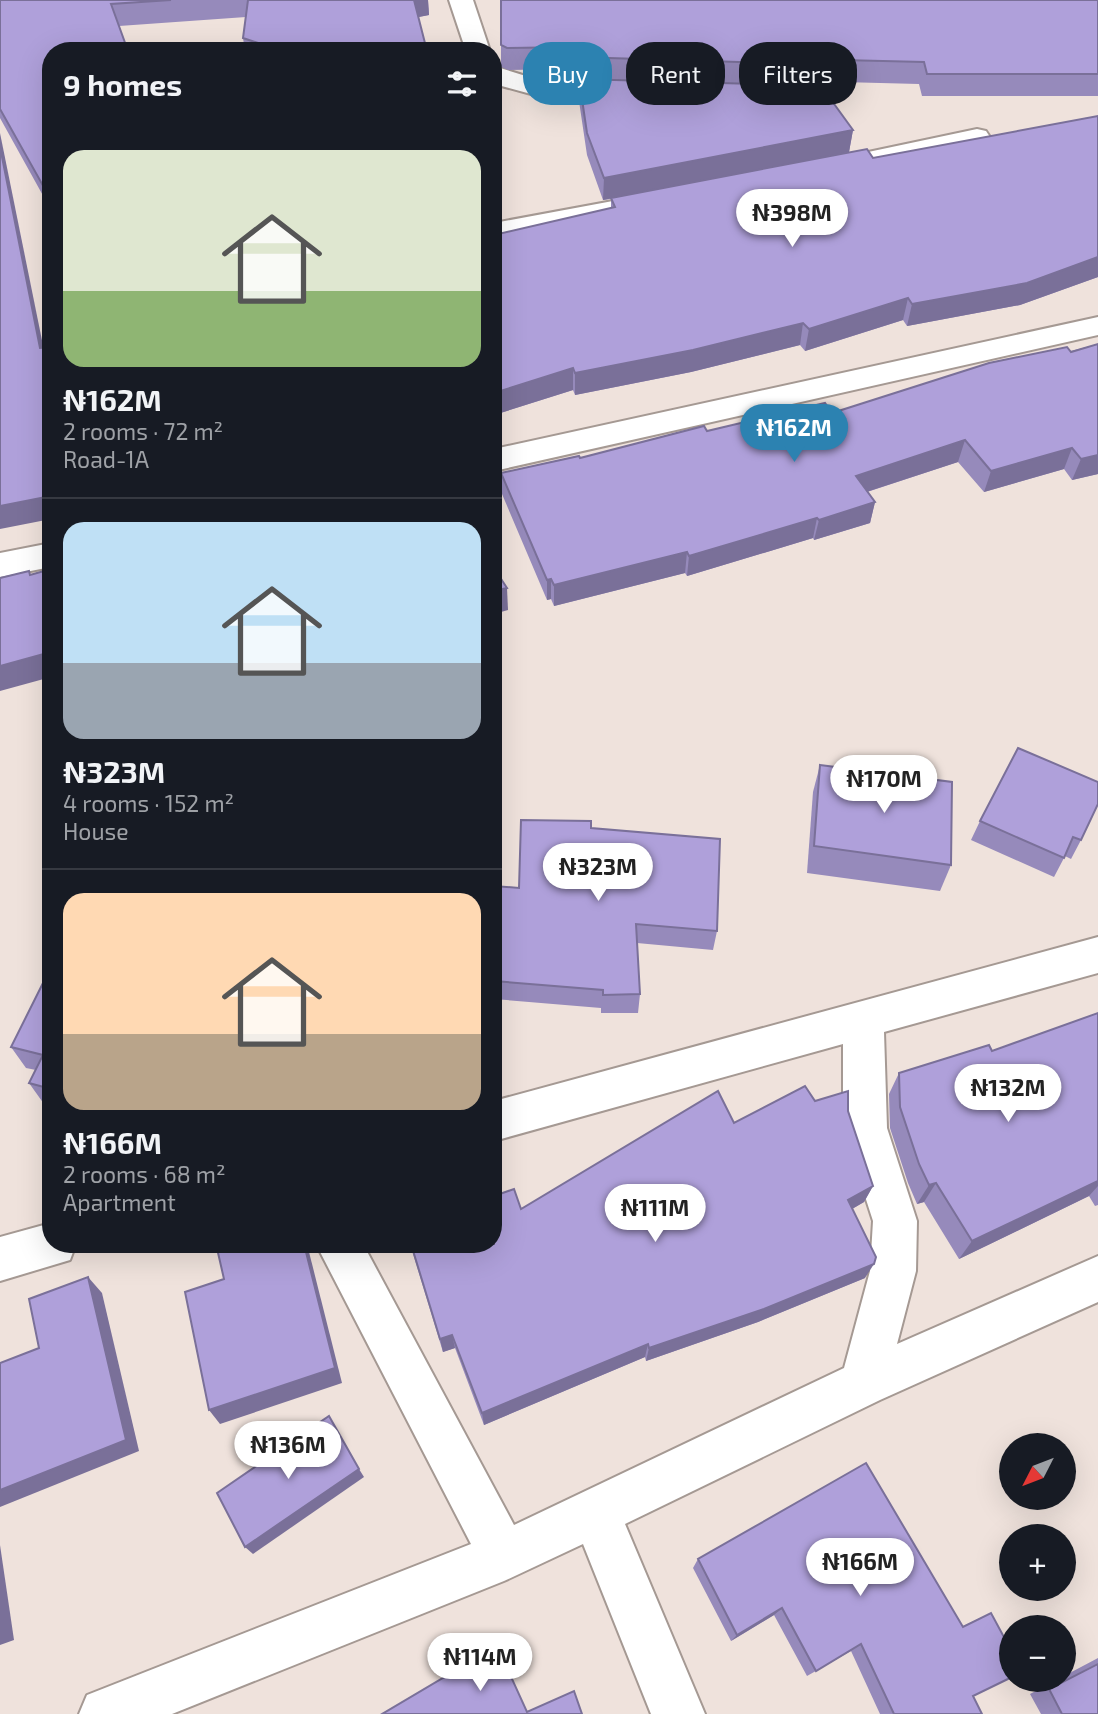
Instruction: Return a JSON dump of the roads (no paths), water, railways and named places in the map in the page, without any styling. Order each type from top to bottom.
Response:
[{"type":"street","points":[[461,0],[475,42]]},
{"type":"street","points":[[502,79],[524,86],[626,91]]},
{"type":"street","points":[[840,165],[978,137]]},
{"type":"street","points":[[502,230],[652,202]]},
{"type":"street","points":[[502,458],[1098,326]]},
{"type":"street","points":[[0,565],[42,557]]},
{"type":"street","points":[[502,1119],[1098,955]]},
{"type":"street","points":[[863,1020],[865,1128],[895,1222],[893,1271],[863,1383]]},
{"type":"street","points":[[0,1259],[42,1247]]},
{"type":"street","points":[[343,1253],[504,1556]]},
{"type":"street","points":[[106,1714],[504,1556],[863,1383],[1098,1279]]},
{"type":"street","points":[[595,1512],[678,1714]]}]
